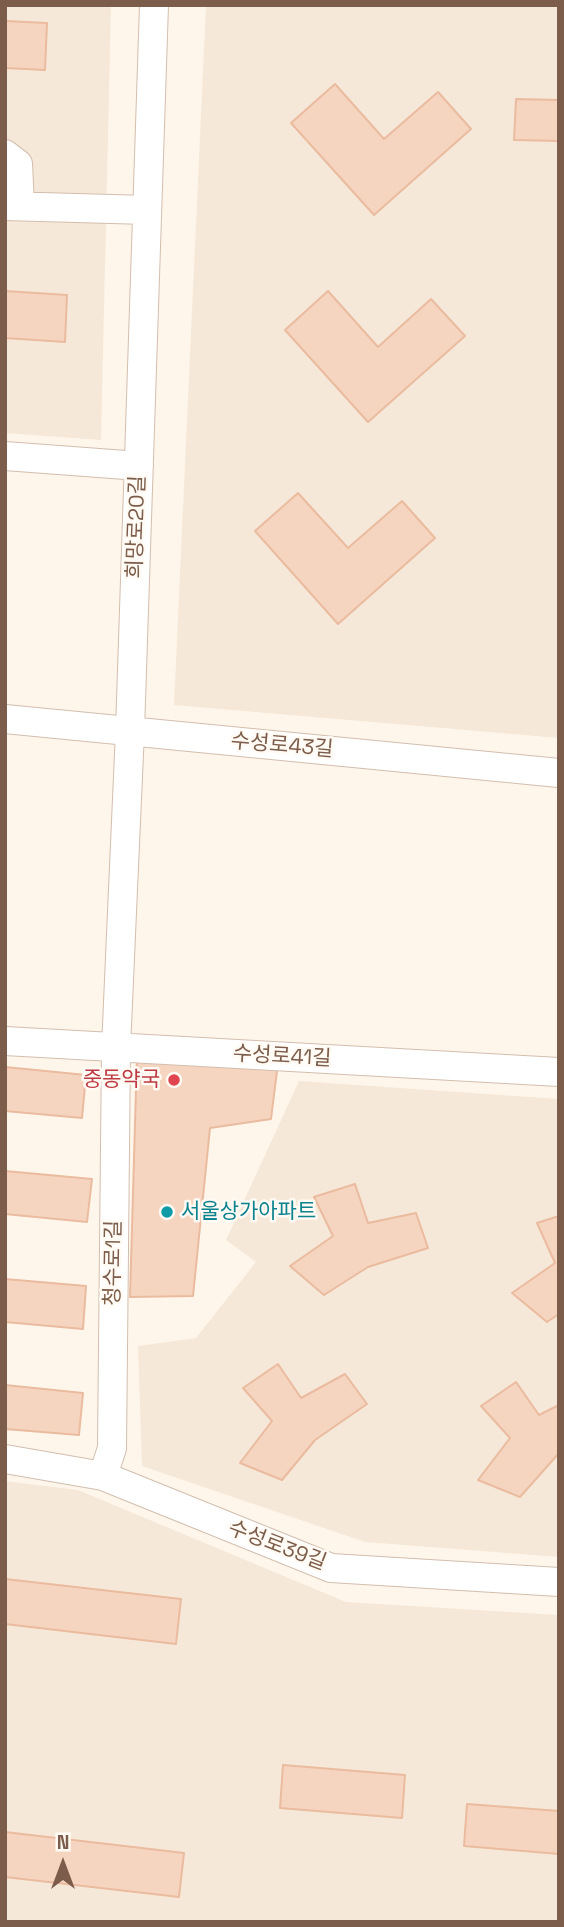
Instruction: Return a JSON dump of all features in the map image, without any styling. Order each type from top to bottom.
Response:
[{"type":"street","name":"희망로20길","points":[[116,1048],[130,732],[154,5]]},
{"type":"street","points":[[5,154],[18,164],[13,206],[147,210]]},
{"type":"street","points":[[5,456],[139,466]]},
{"type":"street","name":"수성로43길","points":[[5,719],[559,773]]},
{"type":"street","name":"수성로41길","points":[[5,1041],[559,1072]]},
{"type":"street","name":"청수로1길","points":[[103,1476],[112,1448],[116,1048]]},
{"type":"street","name":"수성로39길","points":[[5,1459],[103,1476],[331,1568],[559,1582]]},
{"type":"shaded area","points":[[5,5],[111,5],[101,440],[5,433]]},
{"type":"shaded area","points":[[206,5],[559,5],[559,738],[174,705]]},
{"type":"shaded area","points":[[299,1081],[559,1099],[559,1557],[365,1542],[142,1466],[138,1346],[196,1338],[256,1262],[226,1240]]},
{"type":"shaded area","points":[[5,1481],[78,1490],[346,1602],[559,1615],[559,1922],[5,1922]]},
{"type":"building","points":[[5,21],[47,23],[45,70],[5,68]]},
{"type":"building","points":[[335,84],[384,139],[438,92],[471,129],[374,215],[291,123]]},
{"type":"building","points":[[516,99],[559,100],[559,141],[514,140]]},
{"type":"building","points":[[5,291],[67,295],[65,342],[5,338]]},
{"type":"building","points":[[328,291],[378,347],[431,299],[465,336],[368,422],[285,330]]},
{"type":"building","points":[[298,493],[348,548],[402,501],[435,538],[338,624],[255,531]]},
{"type":"building","name":"서울상가아파트","points":[[137,1055],[278,1063],[271,1119],[210,1128],[193,1296],[130,1297]]},
{"type":"building","points":[[5,1067],[86,1075],[82,1118],[5,1111]]},
{"type":"building","points":[[5,1171],[92,1179],[87,1222],[5,1214]]},
{"type":"building","points":[[355,1184],[368,1223],[416,1213],[428,1248],[368,1267],[324,1295],[290,1266],[333,1236],[314,1197]]},
{"type":"building","points":[[559,1216],[559,1314],[547,1322],[512,1293],[555,1263],[537,1223]]},
{"type":"building","points":[[5,1279],[86,1286],[83,1329],[5,1322]]},
{"type":"building","points":[[278,1364],[301,1398],[345,1374],[367,1404],[315,1440],[282,1480],[240,1463],[272,1421],[243,1388]]},
{"type":"building","points":[[516,1382],[539,1415],[559,1405],[559,1453],[520,1497],[478,1480],[510,1438],[481,1406]]},
{"type":"building","points":[[5,1385],[83,1393],[79,1435],[5,1429]]},
{"type":"building","points":[[5,1579],[181,1599],[176,1644],[5,1624]]},
{"type":"building","points":[[283,1765],[405,1775],[402,1818],[280,1808]]},
{"type":"building","points":[[467,1804],[559,1811],[559,1854],[464,1846]]},
{"type":"building","points":[[5,1832],[184,1853],[179,1897],[5,1877]]},
{"type":"place","name":"중동약국","points":[[174,1080]]},
{"type":"place","name":"서울상가아파트","points":[[167,1212]]}]
